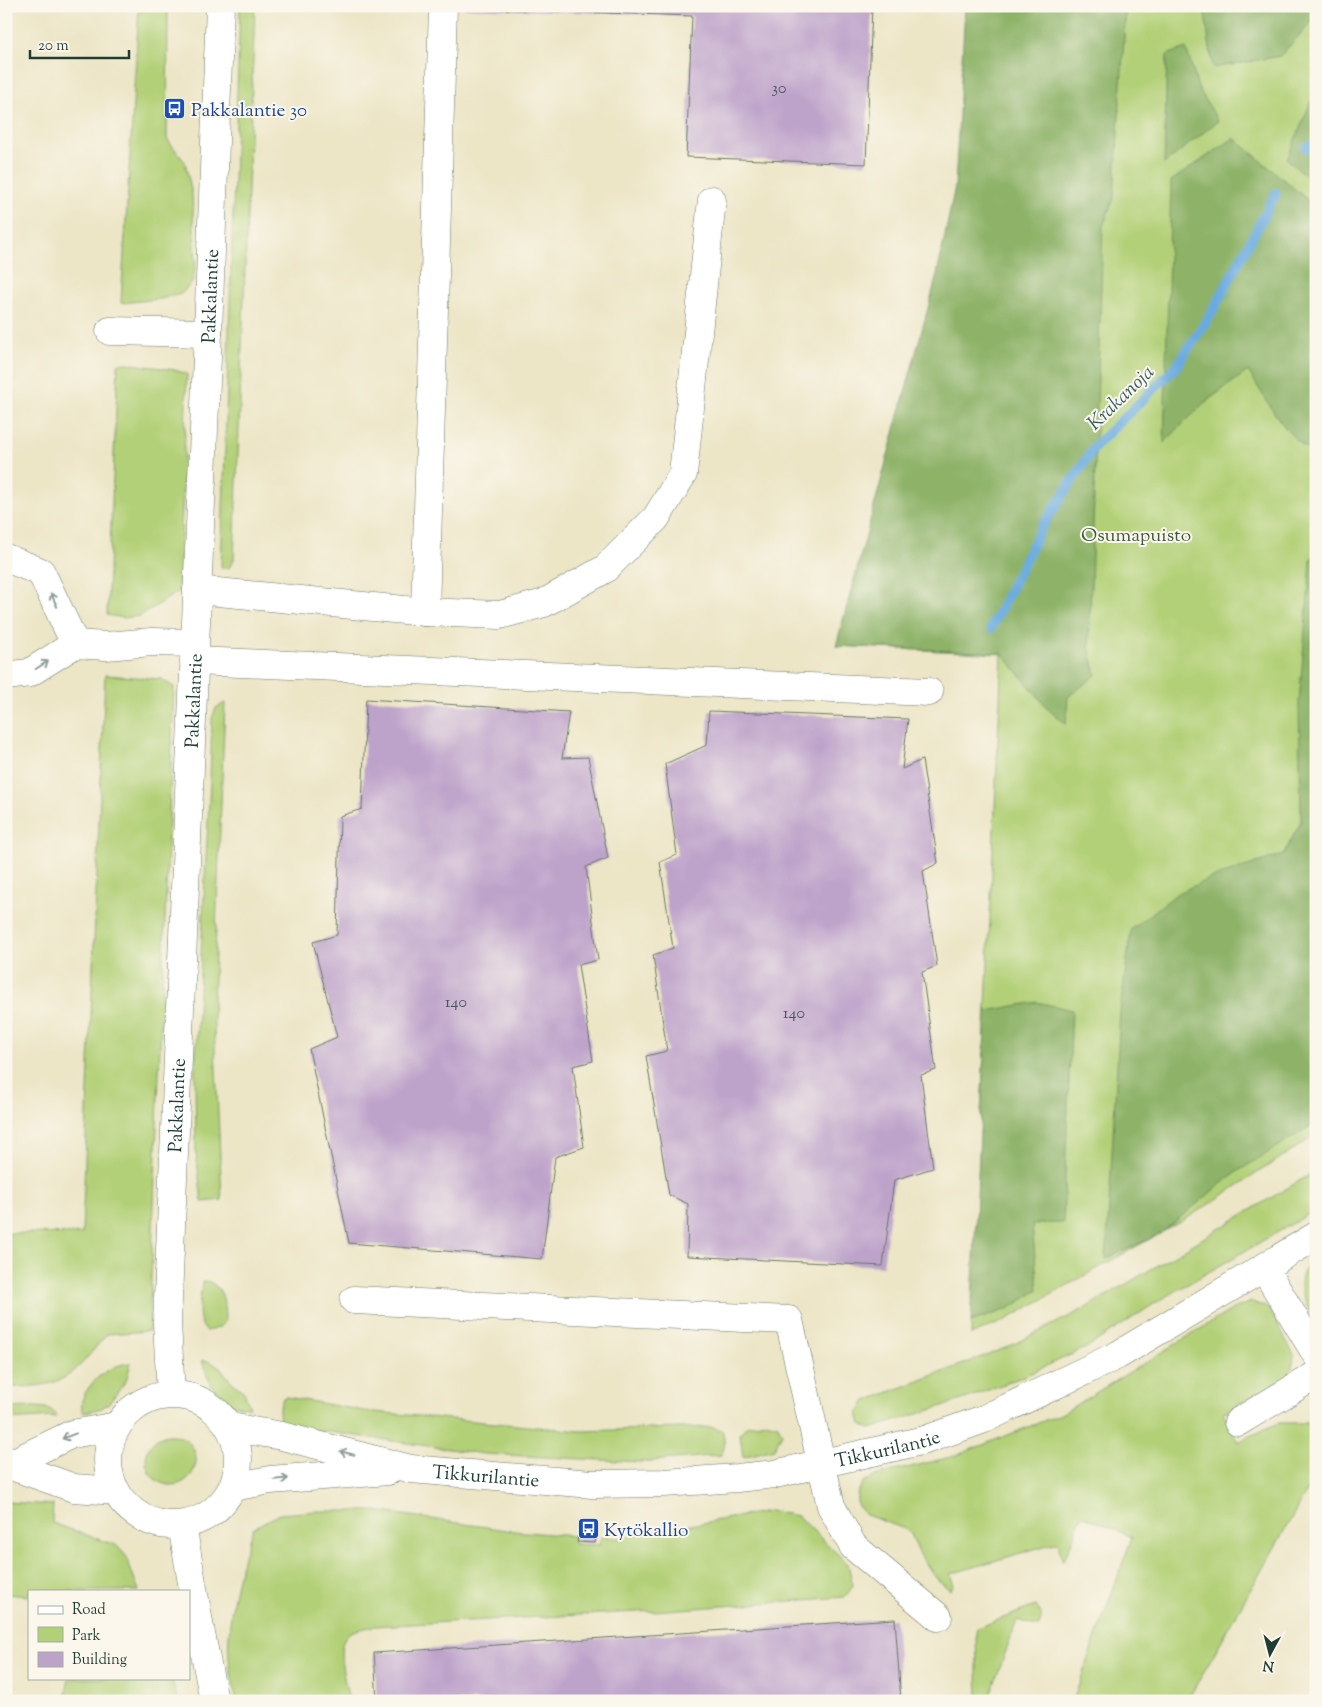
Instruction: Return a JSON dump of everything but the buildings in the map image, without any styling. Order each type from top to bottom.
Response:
[{"type":"main road","name":"Pakkalantie","points":[[171,1394],[167,1323],[220,6]]},
{"type":"main road","points":[[424,612],[443,6]]},
{"type":"main road","points":[[197,590],[424,612],[500,615],[544,603],[606,569],[656,518],[683,474],[712,200]]},
{"type":"main road","points":[[110,331],[208,333]]},
{"type":"main road","points":[[6,558],[41,572],[75,644]]},
{"type":"main road","points":[[6,676],[29,673],[75,644],[106,646],[152,642],[194,652],[929,692]]},
{"type":"main road","name":"Tikkurilantie","points":[[233,1487],[270,1480],[411,1469],[592,1484],[664,1483],[756,1476],[822,1464],[925,1440],[984,1419],[1118,1355],[1316,1236]]},
{"type":"main road","points":[[1264,1268],[1316,1354]]},
{"type":"main road","points":[[354,1300],[789,1320],[831,1506],[853,1546],[938,1617]]},
{"type":"main road","points":[[1238,1422],[1316,1375]]},
{"type":"main road","points":[[171,1394],[197,1399],[217,1410],[230,1427],[237,1446],[239,1465],[233,1487],[220,1506],[204,1518],[182,1525],[151,1521],[126,1505],[116,1491],[108,1466],[108,1450],[117,1426],[126,1414],[149,1399],[171,1394]]},
{"type":"main road","points":[[8,1464],[72,1434],[117,1426]]},
{"type":"main road","name":"Tikkurilantie","points":[[230,1427],[282,1436],[411,1469]]},
{"type":"main road","points":[[8,1464],[74,1488],[116,1491]]},
{"type":"main road","points":[[182,1525],[198,1623],[214,1701]]},
{"type":"green space","points":[[139,6],[168,6],[167,139],[185,162],[192,194],[196,264],[192,283],[181,294],[160,299],[121,303]]},
{"type":"green space","points":[[240,6],[255,6],[234,559],[229,568],[221,568]]},
{"type":"green space","points":[[965,6],[1126,6],[1114,198],[1103,226],[1089,646],[1096,675],[1068,697],[1066,724],[1050,711],[1002,653],[836,646],[937,275],[955,186]]},
{"type":"green space","name":"Osumapuisto","points":[[1060,6],[1316,6],[1316,1135],[1189,1217],[1004,1321],[971,1335],[1002,654],[836,646],[1045,351]]},
{"type":"green space","points":[[1206,6],[1316,6],[1312,22],[1280,56],[1213,68],[1205,15]]},
{"type":"green space","points":[[1186,48],[1198,87],[1218,121],[1164,164],[1167,55]]},
{"type":"green space","points":[[1316,95],[1316,185],[1287,159],[1310,104]]},
{"type":"green space","points":[[1234,138],[1316,207],[1316,453],[1295,439],[1277,417],[1248,371],[1204,403],[1164,443],[1171,181]]},
{"type":"green space","points":[[126,363],[175,370],[187,374],[179,591],[140,616],[124,618],[107,615],[118,364]]},
{"type":"green space","points":[[1316,552],[1316,1123],[1232,1175],[1160,1234],[1106,1259],[1120,1012],[1131,929],[1178,893],[1211,878],[1284,854],[1301,821],[1299,702],[1311,560]]},
{"type":"green space","points":[[105,675],[161,679],[174,687],[149,1331],[107,1334],[78,1368],[58,1381],[33,1386],[6,1387],[6,1344],[10,1343],[8,1233],[82,1234]]},
{"type":"green space","points":[[225,703],[213,1004],[222,1200],[202,1202],[196,1152],[195,1070],[212,718],[216,708]]},
{"type":"green space","points":[[1037,1002],[1072,1010],[1063,1223],[1032,1224],[1038,1290],[1008,1309],[971,1322],[986,1011]]},
{"type":"green space","points":[[1316,1171],[1316,1210],[1157,1302],[1086,1348],[1022,1377],[962,1400],[870,1429],[861,1424],[858,1413],[866,1401],[1008,1347],[1084,1309]]},
{"type":"green space","points":[[1316,1260],[1316,1322],[1313,1320],[1303,1296],[1301,1280],[1308,1266]]},
{"type":"green space","points":[[207,1281],[221,1292],[224,1303],[225,1322],[218,1328],[207,1331],[203,1327],[199,1308],[202,1283]]},
{"type":"green space","points":[[1252,1302],[1270,1310],[1294,1355],[1293,1364],[1288,1376],[1223,1413],[1238,1442],[1278,1423],[1316,1423],[1316,1475],[1187,1701],[1073,1701],[1132,1537],[1082,1515],[1065,1558],[1062,1560],[1058,1542],[950,1574],[954,1585],[950,1590],[935,1577],[919,1553],[911,1534],[905,1529],[866,1515],[857,1505],[857,1494],[863,1482],[878,1475],[955,1456],[1061,1414],[1233,1309]]},
{"type":"green space","points":[[202,1360],[211,1362],[221,1369],[244,1392],[250,1408],[232,1404],[219,1395],[208,1379]]},
{"type":"green space","points":[[131,1363],[126,1381],[110,1402],[102,1408],[82,1413],[82,1401],[95,1380],[108,1370]]},
{"type":"green space","points":[[287,1397],[364,1411],[581,1431],[713,1427],[722,1430],[724,1446],[721,1455],[641,1462],[484,1454],[280,1425],[279,1409],[283,1398]]},
{"type":"green space","points":[[35,1407],[51,1410],[56,1417],[6,1420],[6,1408]]},
{"type":"green space","points":[[765,1422],[778,1425],[782,1433],[774,1449],[743,1457],[740,1434],[746,1426]]},
{"type":"green space","points":[[166,1435],[176,1435],[189,1442],[196,1455],[196,1465],[189,1478],[176,1485],[166,1485],[157,1481],[150,1474],[146,1465],[146,1455],[150,1446],[157,1439]]},
{"type":"green space","points":[[6,1502],[53,1505],[52,1523],[116,1545],[126,1556],[139,1590],[28,1590],[28,1596],[6,1594]]},
{"type":"green space","points":[[317,1511],[376,1511],[513,1531],[574,1536],[574,1544],[599,1545],[601,1537],[618,1538],[770,1511],[798,1516],[848,1564],[853,1586],[845,1597],[655,1611],[374,1626],[351,1632],[345,1637],[342,1644],[343,1674],[349,1701],[237,1701],[229,1661],[230,1622],[237,1581],[253,1528],[280,1514]]},
{"type":"green space","points":[[1035,1606],[1041,1615],[1039,1627],[1017,1620],[988,1701],[978,1701],[977,1628]]},
{"type":"green space","points":[[69,1680],[172,1680],[178,1701],[65,1701]]},
{"type":"waterway","name":"Krakanoja","points":[[1306,148],[1316,142]]},
{"type":"waterway","name":"Krakanoja","points":[[991,628],[1041,528],[1096,445],[1176,367],[1211,314],[1276,193]]},
{"type":"place","name":"Pakkalantie 30","points":[[175,109]]},
{"type":"place","name":"Kytökallio","points":[[588,1529]]}]
